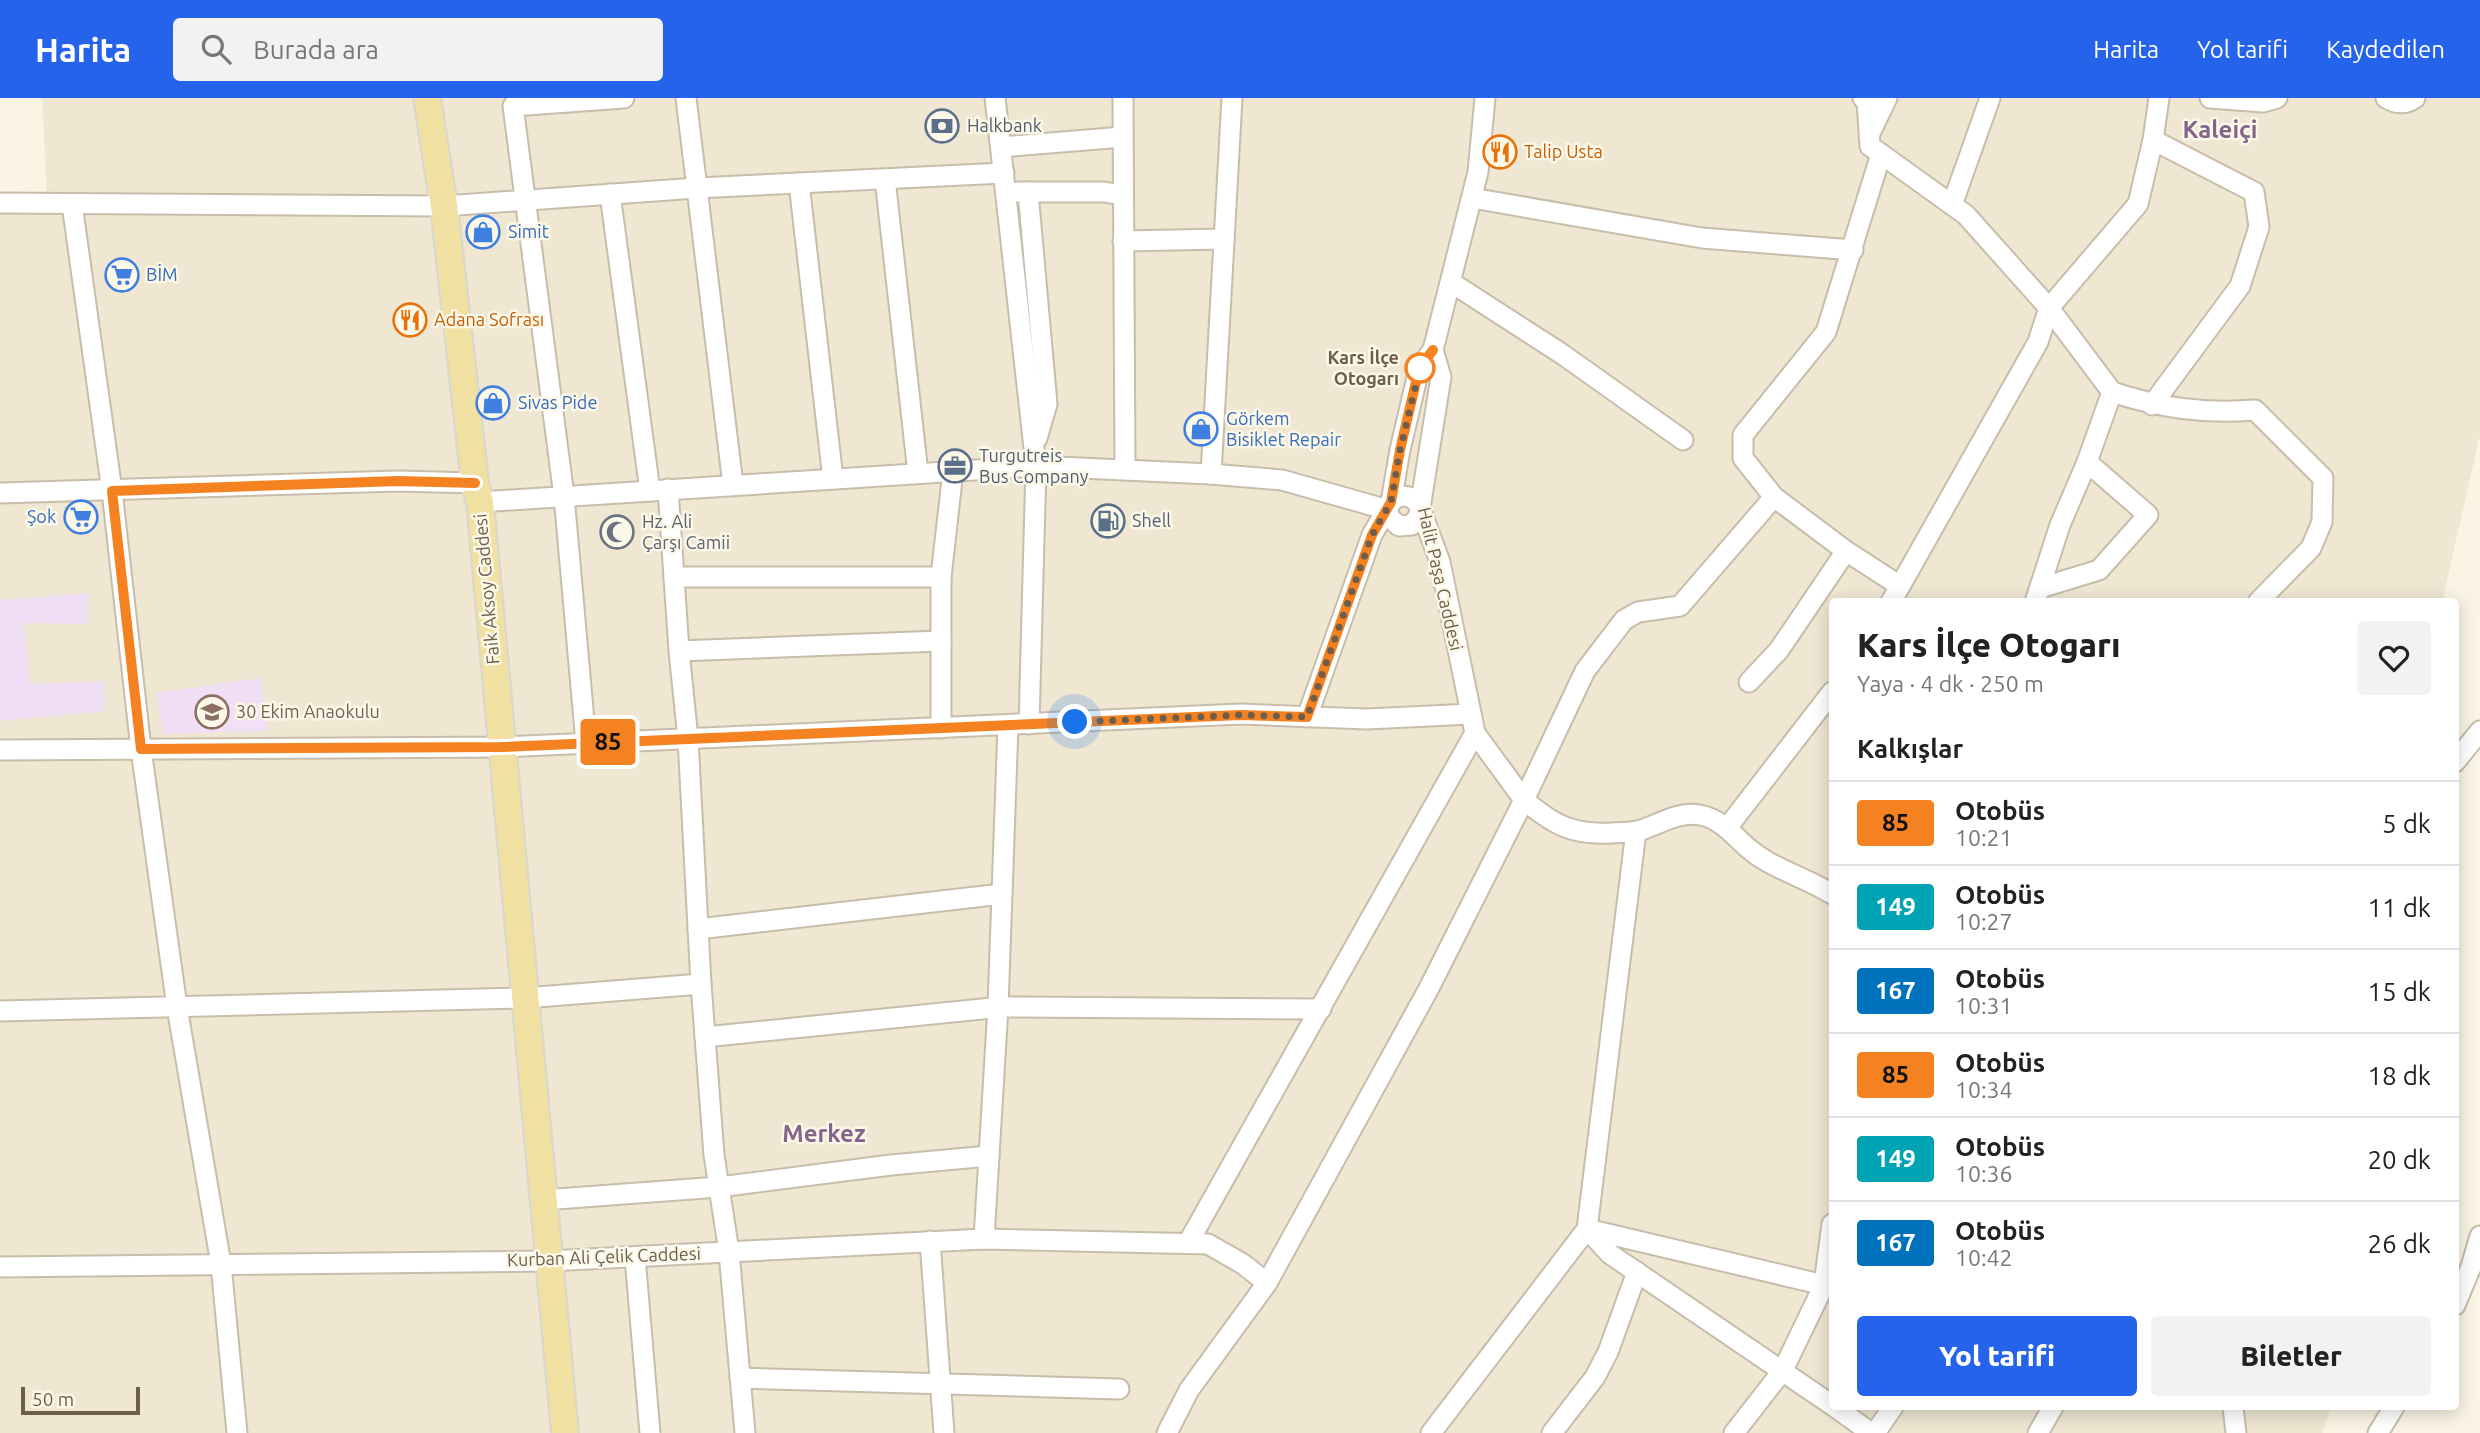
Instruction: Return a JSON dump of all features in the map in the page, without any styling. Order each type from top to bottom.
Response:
[{"type":"main road","name":"Faik Aksoy Caddesi","points":[[427,98],[444,206],[477,492],[565,1433]]},
{"type":"street","points":[[586,743],[564,496],[512,102],[624,98]]},
{"type":"street","points":[[686,98],[733,485]]},
{"type":"street","points":[[995,98],[1035,457],[1029,724]]},
{"type":"street","points":[[1123,98],[1125,469]]},
{"type":"street","points":[[1211,474],[1232,98]]},
{"type":"street","name":"Halit Paşa Caddesi","points":[[1485,98],[1478,172],[1433,350],[1441,377],[1420,508],[1440,562],[1473,724],[1524,800],[1546,818],[1577,832],[1594,834],[1636,831],[1668,818],[1687,814],[1715,820],[1762,858],[1829,892]]},
{"type":"street","points":[[1863,98],[1867,102],[1870,146],[1966,215],[2049,308],[2112,392],[2152,405],[2202,412],[2255,410],[2323,478],[2322,522],[2311,548],[2262,598]]},
{"type":"street","points":[[1869,134],[1887,98]]},
{"type":"street","points":[[1952,205],[1990,98]]},
{"type":"street","points":[[1881,154],[1826,332],[1743,435],[1743,458],[1774,498],[1846,551],[1896,594],[2038,342],[2049,308],[2138,204],[2153,140],[2159,98]]},
{"type":"street","points":[[2210,98],[2263,102],[2277,98]]},
{"type":"street","points":[[2386,98],[2395,103],[2415,98]]},
{"type":"street","points":[[1001,148],[1123,137]]},
{"type":"street","points":[[2152,405],[2239,286],[2259,228],[2254,192],[2153,140]]},
{"type":"street","points":[[0,203],[444,206],[697,188],[885,179],[1005,183],[1028,192],[1104,192],[1122,195]]},
{"type":"street","points":[[885,179],[918,473]]},
{"type":"street","points":[[799,183],[833,479]]},
{"type":"street","points":[[1028,192],[1047,404],[1035,457]]},
{"type":"street","points":[[610,194],[674,577],[688,739],[701,984],[714,1154],[729,1252],[745,1433]]},
{"type":"street","points":[[1472,198],[1702,238],[1853,250]]},
{"type":"street","points":[[72,204],[112,491],[141,749],[177,1006],[221,1264],[237,1433]]},
{"type":"street","points":[[1123,241],[1224,239]]},
{"type":"street","points":[[1452,283],[1562,354],[1683,440]]},
{"type":"street","points":[[1420,508],[1417,520],[1406,527],[1393,523],[1390,506],[1400,450],[1419,369],[1433,350]]},
{"type":"street","points":[[2037,595],[2060,525],[2087,462],[2112,392]]},
{"type":"street","points":[[0,493],[398,481],[477,492],[564,496],[953,471],[1035,457],[1125,469],[1282,480],[1390,506]]},
{"type":"street","points":[[2037,595],[2099,570],[2147,515],[2087,462]]},
{"type":"street","points":[[941,728],[941,577],[953,471]]},
{"type":"street","points":[[1167,1433],[1189,1390],[1267,1283],[1428,990],[1524,800],[1585,671],[1624,620],[1638,612],[1680,606],[1774,498]]},
{"type":"street","points":[[1307,717],[1372,535],[1390,506]]},
{"type":"street","points":[[1749,682],[1779,650],[1846,551]]},
{"type":"street","points":[[674,577],[941,577]]},
{"type":"street","points":[[679,651],[941,641]]},
{"type":"street","points":[[1727,828],[1829,696]]},
{"type":"street","points":[[0,750],[502,747],[1241,715],[1473,724],[1321,1009],[1188,1243]]},
{"type":"street","points":[[984,1239],[998,1007],[1008,725]]},
{"type":"street","points":[[2459,757],[2480,731]]},
{"type":"street","points":[[1431,1433],[1587,1229],[1636,831]]},
{"type":"street","points":[[698,929],[1002,894]]},
{"type":"street","points":[[0,1011],[525,998],[701,984]]},
{"type":"street","points":[[705,1037],[998,1007],[1321,1009]]},
{"type":"street","points":[[543,1200],[719,1187],[891,1165],[989,1156]]},
{"type":"street","points":[[1587,1229],[1610,1254],[1829,1403]]},
{"type":"street","points":[[1587,1229],[1824,1285]]},
{"type":"street","points":[[2459,1296],[2480,1236]]},
{"type":"street","name":"Kurban Ali Çelik Caddesi","points":[[0,1267],[549,1261],[984,1239],[1208,1244],[1243,1264],[1267,1283]]},
{"type":"street","points":[[930,1241],[944,1433]]},
{"type":"street","points":[[1734,1433],[1783,1370],[1824,1285],[1829,1247]]},
{"type":"street","points":[[635,1257],[650,1433]]},
{"type":"street","points":[[1552,1433],[1595,1377],[1608,1352],[1637,1272]]},
{"type":"street","points":[[740,1378],[1119,1389]]},
{"type":"street","points":[[1839,1410],[1873,1433],[1891,1410]]},
{"type":"street","points":[[2038,1433],[2051,1410]]},
{"type":"street","points":[[2233,1410],[2236,1433]]},
{"type":"street","points":[[2378,1433],[2392,1410]]},
{"type":"shaded area","points":[[42,98],[2480,98],[2480,435],[2443,598],[1829,598],[1829,1410],[2330,1410],[2322,1433],[0,1433],[0,194],[47,194]]},
{"type":"shaded area","points":[[88,593],[87,624],[24,623],[30,684],[104,681],[105,711],[0,721],[0,600]]},
{"type":"shaded area","name":"30 Ekim Anaokulu","points":[[261,678],[268,731],[164,734],[156,693]]},
{"type":"bus line","name":"85","points":[[475,483],[398,481],[112,491],[141,749],[502,747],[1241,715],[1307,717],[1372,535],[1391,502],[1419,369],[1433,350]]},
{"type":"place","name":"Halkbank","points":[[942,126]]},
{"type":"place","name":"Talip Usta","points":[[1500,152]]},
{"type":"place","name":"Simit","points":[[483,232]]},
{"type":"place","name":"BİM","points":[[122,275]]},
{"type":"place","name":"Adana Sofrası","points":[[410,320]]},
{"type":"place","name":"Kars İlçe Otogarı","points":[[1420,368]]},
{"type":"place","name":"Sivas Pide","points":[[493,403]]},
{"type":"place","name":"Görkem Bisiklet Repair","points":[[1201,429]]},
{"type":"place","name":"Turgutreis Bus Company","points":[[955,466]]},
{"type":"place","name":"Şok","points":[[81,517]]},
{"type":"place","name":"Shell","points":[[1108,521]]},
{"type":"place","name":"Hz. Ali Çarşı Camii","points":[[617,532]]},
{"type":"place","name":"30 Ekim Anaokulu","points":[[212,712]]},
{"type":"district","name":"Kaleiçi","points":[[2220,130]]},
{"type":"district","name":"Merkez","points":[[824,1134]]},
{"type":"route","points":[[1075,722],[1241,715],[1307,717],[1372,535],[1391,502],[1400,450],[1420,368]]}]
